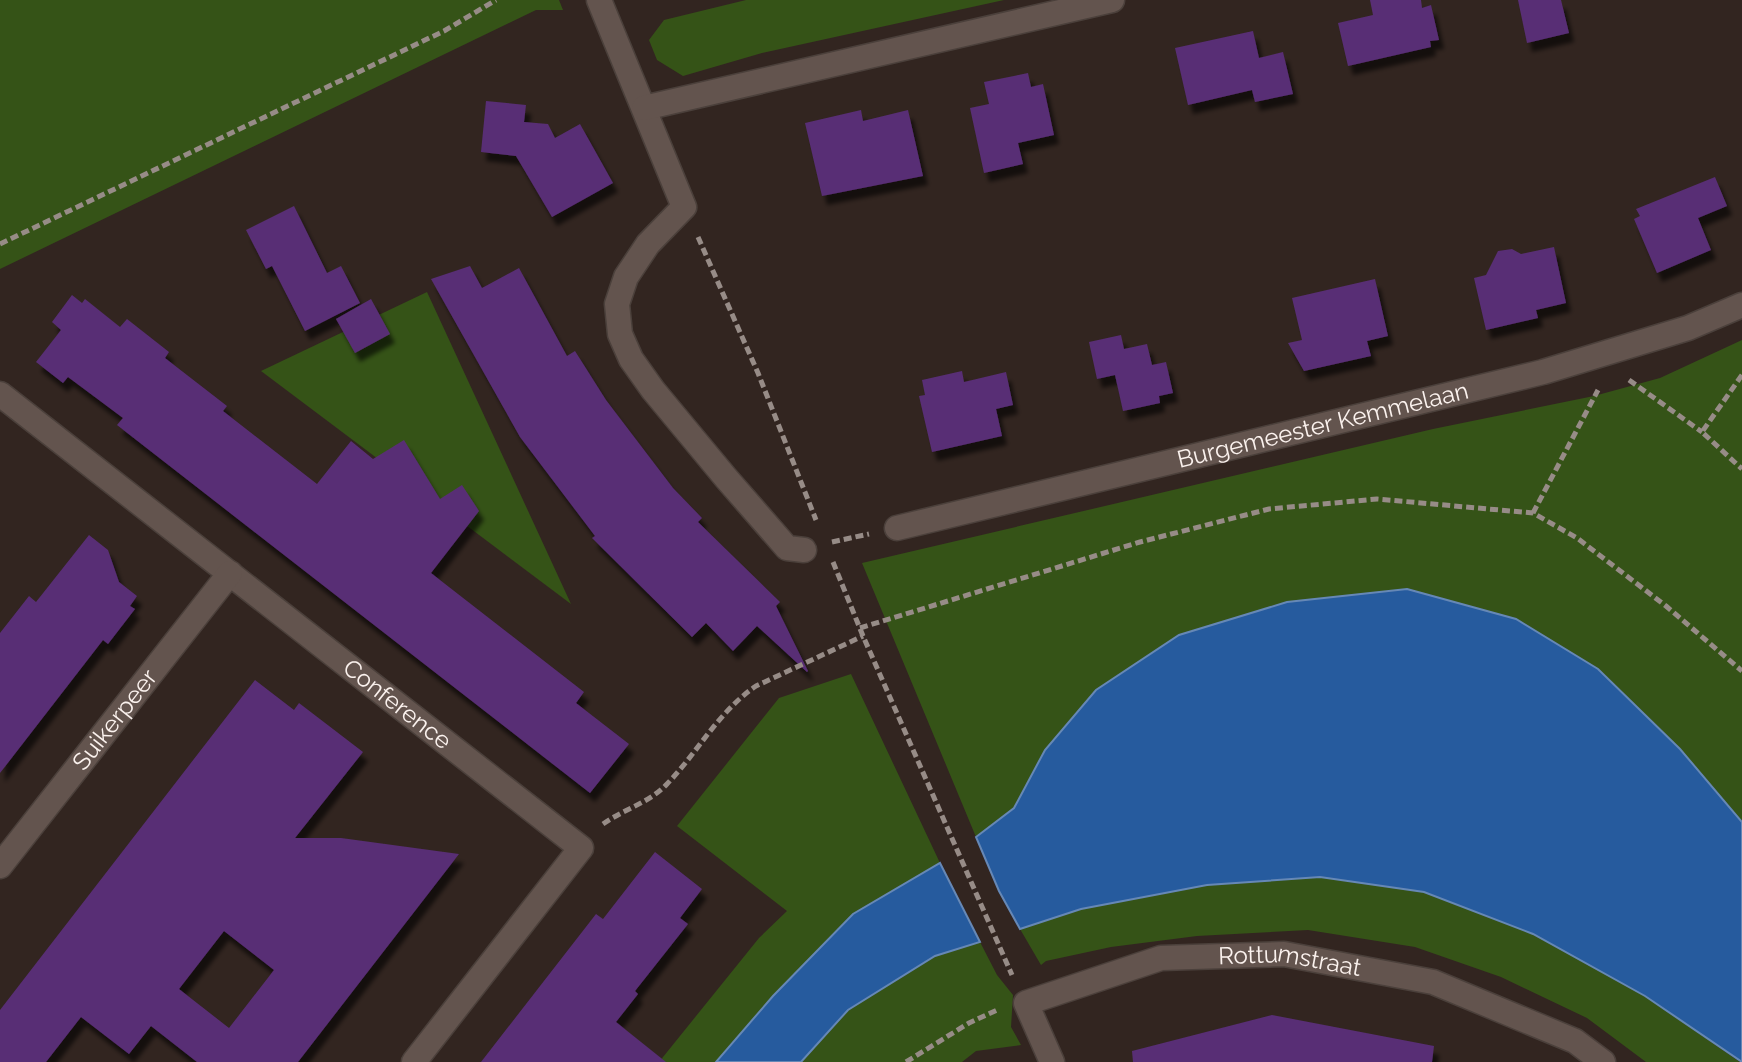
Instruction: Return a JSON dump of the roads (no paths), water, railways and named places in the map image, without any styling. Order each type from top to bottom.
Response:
[{"type":"street","points":[[599,0],[684,207],[648,244],[626,277],[617,304],[620,334],[631,359],[653,390],[787,548],[815,547]]},
{"type":"street","points":[[644,108],[1112,0]]},
{"type":"street","name":"Burgemeester Kemmelaan","points":[[897,528],[1543,372],[1688,328],[1742,305]]},
{"type":"street","name":"Conference","points":[[0,394],[581,848],[414,1062]]},
{"type":"street","name":"Suikerpeer","points":[[0,866],[230,573]]},
{"type":"street","name":"Rottumstraat","points":[[1052,1062],[1026,1003],[1161,958],[1284,954],[1433,982],[1575,1041],[1603,1062]]},
{"type":"water","points":[[1407,589],[1516,619],[1598,669],[1680,749],[1742,822],[1742,1062],[1645,996],[1533,934],[1424,892],[1320,877],[1207,885],[1081,909],[1020,929],[999,891],[976,837],[1014,808],[1045,750],[1096,690],[1179,635],[1287,602]]},
{"type":"water","points":[[940,863],[980,942],[935,956],[848,1010],[801,1062],[716,1062],[773,996],[853,914]]}]
